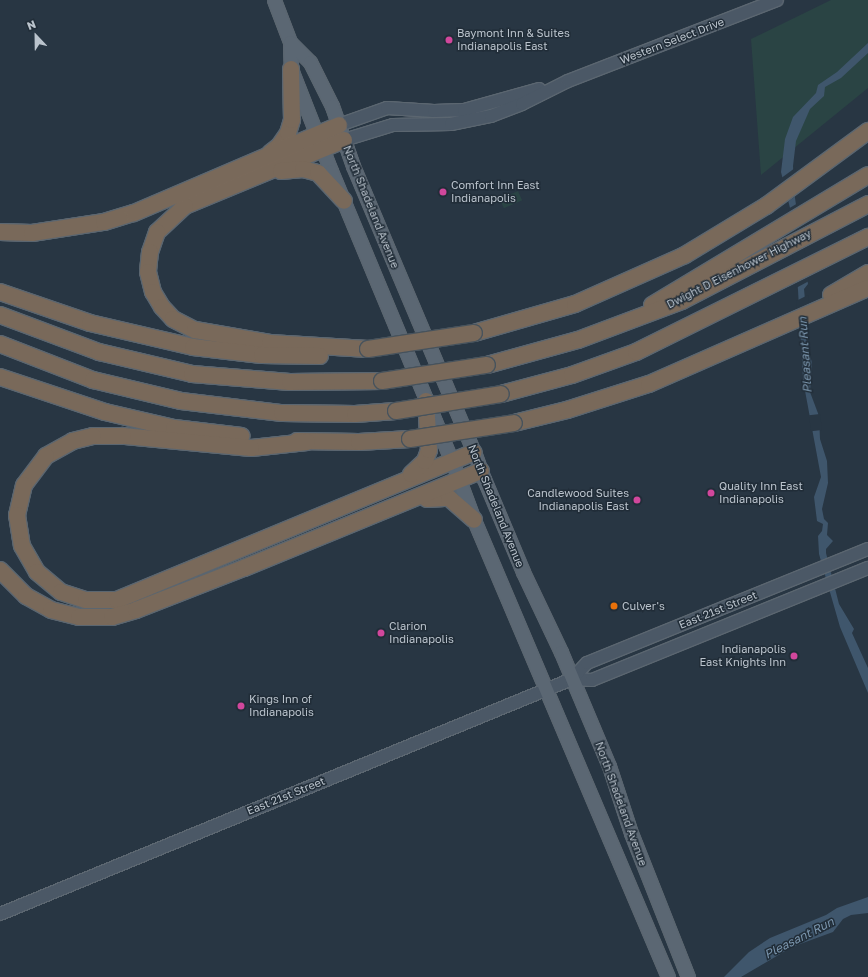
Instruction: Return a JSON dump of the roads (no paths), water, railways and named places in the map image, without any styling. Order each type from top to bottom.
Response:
[{"type":"highway","points":[[291,69],[292,120],[288,133],[279,146],[260,167],[185,206],[162,225],[152,244],[148,259],[150,281],[157,300],[173,319],[200,331],[270,343],[368,349]]},
{"type":"highway","points":[[829,159],[868,123]]},
{"type":"highway","points":[[0,292],[90,323],[193,346],[239,353],[295,356],[350,355],[368,349],[474,333],[554,311],[646,275],[703,245],[766,206],[868,131]]},
{"type":"highway","points":[[0,232],[32,234],[104,222],[134,213],[260,167],[341,133]]},
{"type":"highway","points":[[260,167],[314,171],[325,179],[344,201]]},
{"type":"highway","points":[[623,323],[868,175]]},
{"type":"highway","name":"Dwight D Eisenhower Highway","points":[[0,315],[99,352],[192,374],[290,382],[382,381],[488,365],[542,351],[623,323],[682,300],[768,254],[868,204]]},
{"type":"highway","points":[[0,344],[93,380],[182,401],[282,413],[355,414],[396,411],[501,394],[572,375],[621,358],[771,286],[868,237]]},
{"type":"highway","points":[[474,452],[117,600],[86,600],[61,592],[37,572],[22,546],[17,515],[24,485],[46,456],[73,440],[93,436],[123,436],[251,448],[308,442],[410,439],[514,423],[573,408],[649,384],[798,318],[830,300],[868,273]]},
{"type":"highway","points":[[830,300],[868,288]]},
{"type":"highway","points":[[0,377],[73,403],[174,428],[308,442]]},
{"type":"highway","points":[[405,480],[425,461],[429,450],[426,401]]},
{"type":"highway","points":[[0,570],[26,596],[51,610],[79,617],[112,617],[136,610],[411,501],[480,472]]},
{"type":"highway","points":[[411,501],[449,498],[474,520]]},
{"type":"main road","name":"North Shadeland Avenue","points":[[274,0],[290,42],[291,69],[344,201],[460,480],[474,520],[668,977]]},
{"type":"main road","name":"Western Select Drive","points":[[341,133],[393,125],[432,125],[475,121],[522,104],[568,82],[777,0]]},
{"type":"main road","name":"North Shadeland Avenue","points":[[290,42],[310,62],[341,133],[474,452],[480,472],[522,572],[572,679],[609,766],[630,833],[688,977]]},
{"type":"main road","name":"Western Select Drive","points":[[341,133],[386,108],[434,111],[464,110],[568,82]]},
{"type":"main road","name":"East 21st Street","points":[[572,679],[587,663],[868,549]]},
{"type":"main road","name":"East 21st Street","points":[[0,914],[546,689],[572,679],[592,680],[868,568]]},
{"type":"water","name":"Pleasant Run","points":[[868,43],[868,53],[841,78],[825,87],[824,96],[810,109],[796,141],[793,166],[795,198],[808,284],[804,289],[808,331],[805,335],[812,363],[810,392],[819,416],[820,439],[827,461],[828,483],[822,509],[824,519],[828,523],[827,535],[833,541],[826,549],[826,553],[839,604],[854,629],[852,633],[868,668],[868,693],[840,627],[819,554],[818,536],[822,531],[823,524],[817,521],[814,497],[821,477],[803,380],[798,290],[790,208],[781,172],[785,139],[793,117],[816,93],[818,85],[837,72]]},
{"type":"water","name":"Pleasant Run","points":[[868,897],[868,913],[851,915],[843,919],[833,932],[792,947],[741,977],[724,977],[749,952],[770,938],[826,915],[837,908]]},
{"type":"place","name":"Baymont Inn & Suites Indianapolis East","points":[[449,40]]},
{"type":"place","name":"Comfort Inn East Indianapolis","points":[[443,192]]},
{"type":"place","name":"Quality Inn East Indianapolis","points":[[711,493]]},
{"type":"place","name":"Candlewood Suites Indianapolis East","points":[[637,500]]},
{"type":"place","name":"Culver's","points":[[614,606]]},
{"type":"place","name":"Clarion Indianapolis","points":[[381,633]]},
{"type":"place","name":"Indianapolis East Knights Inn","points":[[794,656]]},
{"type":"place","name":"Kings Inn of Indianapolis","points":[[241,706]]}]
